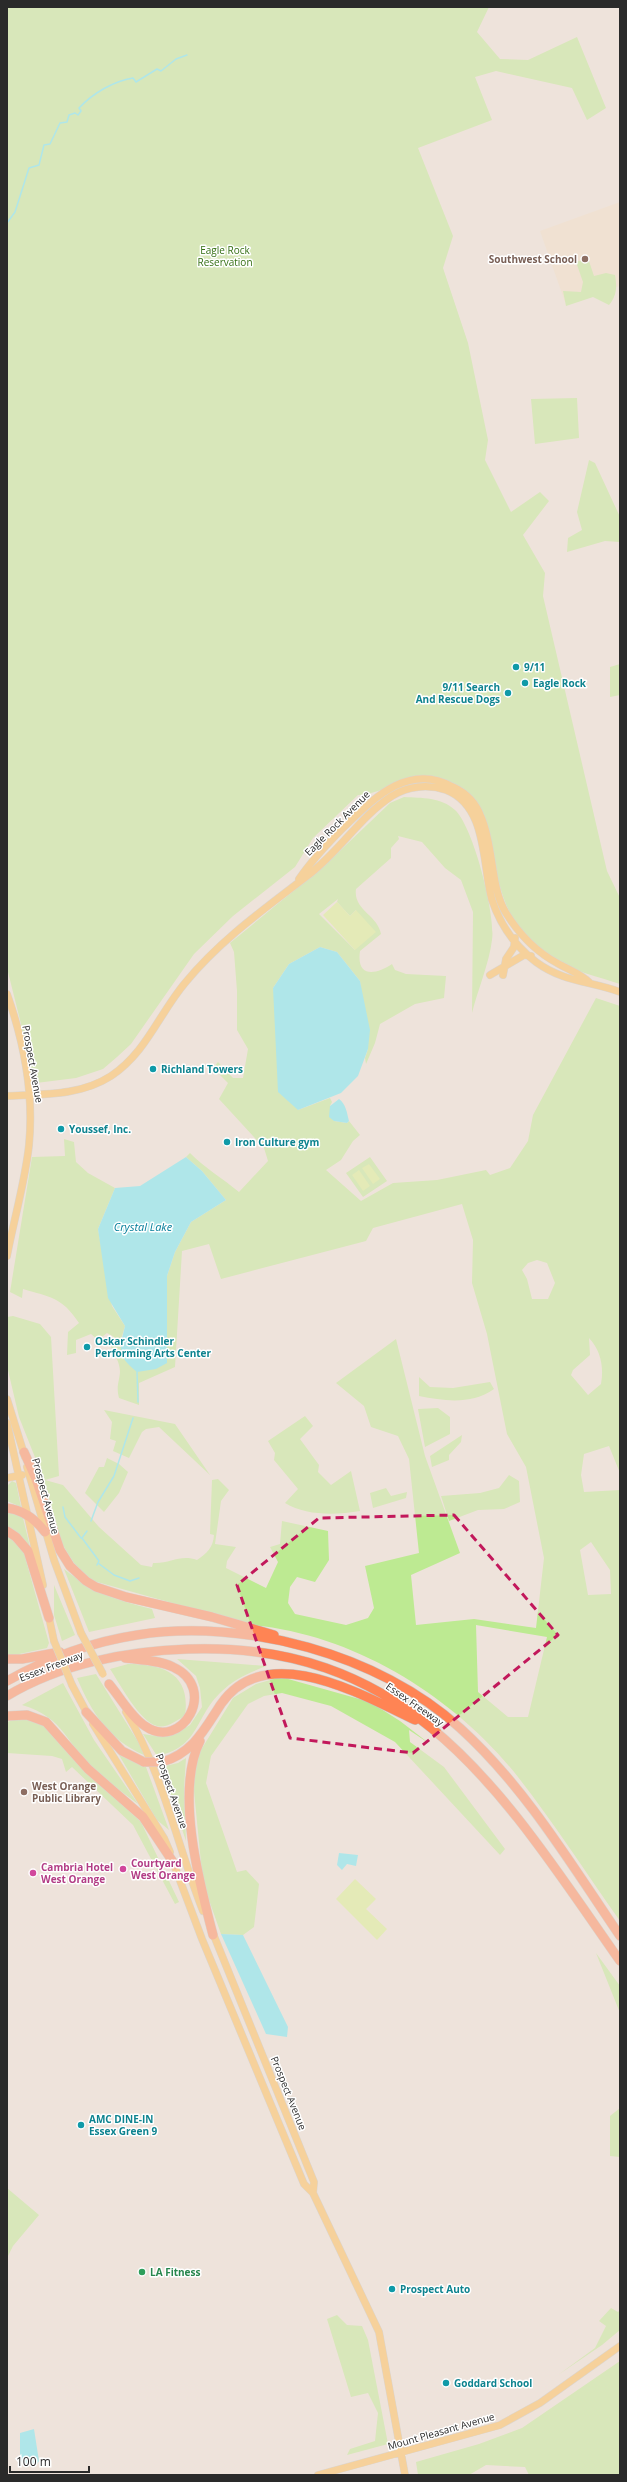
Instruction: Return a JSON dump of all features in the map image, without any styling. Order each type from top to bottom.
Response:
[{"type":"highway","points":[[24,1452],[36,1479],[60,1550],[70,1566],[86,1581],[96,1587],[126,1597],[254,1628],[309,1648]]},
{"type":"highway","points":[[8,1507],[27,1515],[45,1532]]},
{"type":"highway","points":[[7,1531],[16,1537],[28,1551],[49,1618]]},
{"type":"highway","name":"Essex Freeway","points":[[7,1681],[30,1668],[75,1650],[139,1634],[219,1631],[262,1637],[309,1648],[342,1658],[415,1694],[459,1727],[501,1770],[548,1831],[620,1936]]},
{"type":"highway","name":"Essex Freeway","points":[[7,1696],[72,1668],[116,1656],[164,1649],[208,1648],[255,1650],[279,1654],[350,1677],[386,1695],[448,1741],[491,1784],[536,1842],[620,1961]]},
{"type":"highway","points":[[7,1659],[22,1660],[75,1650]]},
{"type":"highway","points":[[110,1684],[145,1727],[158,1731],[170,1730],[182,1724],[191,1714],[195,1703],[192,1686],[180,1671],[160,1663],[116,1656]]},
{"type":"highway","points":[[86,1712],[122,1751],[144,1762],[162,1762],[186,1751],[230,1694],[247,1681],[266,1674],[288,1673],[306,1676],[350,1690],[429,1727]]},
{"type":"highway","points":[[7,1716],[27,1715],[46,1722],[88,1769],[143,1817],[175,1865]]},
{"type":"highway","points":[[212,1717],[191,1760],[188,1782],[199,1880],[213,1935]]},
{"type":"main road","name":"Eagle Rock Avenue","points":[[296,882],[325,846],[367,803],[385,790],[410,779],[437,780],[459,790],[468,797],[481,816],[499,896],[506,912],[534,948],[551,960],[579,974],[590,983]]},
{"type":"main road","name":"Eagle Rock Avenue","points":[[7,1096],[80,1090],[99,1082],[121,1069],[144,1046],[186,982],[230,937],[296,882],[312,872],[372,811],[393,796],[409,788],[426,786],[445,790],[454,795],[466,806],[479,829],[492,899],[501,922],[528,955],[544,967],[566,978],[579,983],[590,983],[620,992]]},
{"type":"main road","points":[[330,855],[332,847],[350,827],[349,822],[358,826]]},
{"type":"main road","points":[[503,975],[505,965],[516,942],[506,912]]},
{"type":"main road","points":[[490,975],[505,965],[528,955],[537,957],[568,974],[579,974]]},
{"type":"main road","name":"Prospect Avenue","points":[[7,994],[22,1046],[30,1095],[29,1146],[7,1256]]},
{"type":"main road","name":"Prospect Avenue","points":[[7,1399],[24,1452],[28,1472],[45,1532],[63,1587],[81,1632],[103,1674],[148,1752],[213,1935],[314,2182],[313,2193]]},
{"type":"main road","name":"Prospect Avenue","points":[[7,1423],[54,1641],[72,1685],[86,1712],[164,1838],[202,1939],[304,2184],[313,2193],[379,2332],[405,2475]]},
{"type":"main road","points":[[7,1482],[28,1472]]},
{"type":"main road","points":[[7,1478],[19,1476]]},
{"type":"main road","name":"Mount Pleasant Avenue","points":[[318,2475],[484,2431],[516,2418],[620,2346]]},
{"type":"highlighted area","points":[[454,1515],[558,1635],[413,1753],[290,1738],[237,1585],[319,1518]]},
{"type":"shaded area","name":"Southwest School","points":[[620,202],[620,286],[565,302],[540,231]]},
{"type":"green space","name":"Eagle Rock Reservation","points":[[7,7],[489,7],[477,32],[500,59],[528,60],[577,37],[606,108],[587,120],[572,88],[496,71],[475,77],[492,120],[418,148],[453,236],[443,268],[468,343],[488,440],[485,460],[511,512],[540,492],[549,501],[523,535],[545,573],[543,596],[607,871],[620,898],[620,984],[561,964],[533,943],[511,916],[503,897],[482,818],[472,801],[456,784],[423,778],[405,782],[376,792],[358,795],[313,838],[295,867],[233,916],[194,954],[131,1044],[103,1069],[76,1078],[28,1084],[21,1024],[7,968]]},
{"type":"green space","points":[[588,258],[594,276],[606,273],[615,275],[616,287],[614,298],[609,305],[593,297],[566,306],[563,291],[581,292],[583,282],[576,262]]},
{"type":"green space","points":[[577,398],[579,438],[535,444],[531,399]]},
{"type":"green space","points":[[589,460],[595,463],[620,517],[620,542],[605,541],[567,552],[568,538],[582,530],[577,512]]},
{"type":"green space","points":[[620,664],[620,695],[610,697],[610,667]]},
{"type":"green space","points":[[404,797],[437,800],[450,806],[462,819],[476,852],[487,892],[492,928],[492,940],[472,1013],[473,912],[461,880],[445,868],[422,842],[398,836],[399,839],[391,848],[391,858],[356,889],[358,902],[379,927],[381,934],[360,951],[361,966],[368,972],[374,972],[386,968],[392,964],[395,970],[406,974],[446,976],[444,998],[415,1004],[380,1024],[375,1043],[366,1064],[365,1058],[368,1049],[360,981],[337,952],[320,947],[289,964],[273,988],[298,1110],[330,1098],[332,1102],[330,1106],[334,1121],[347,1123],[349,1121],[360,1135],[353,1141],[341,1160],[326,1170],[361,1201],[393,1183],[437,1180],[486,1170],[490,1175],[510,1168],[528,1141],[533,1115],[596,998],[620,1006],[620,1473],[609,1446],[584,1454],[581,1475],[584,1492],[620,1490],[620,1921],[531,1794],[493,1748],[464,1721],[433,1696],[400,1674],[364,1656],[327,1641],[289,1631],[251,1625],[90,1580],[74,1563],[62,1544],[44,1480],[19,1417],[7,1366],[7,1317],[13,1316],[40,1324],[51,1337],[59,1476],[45,1480],[63,1485],[99,1527],[141,1565],[152,1567],[153,1563],[185,1558],[197,1560],[207,1552],[211,1547],[214,1535],[210,1534],[212,1480],[218,1479],[229,1490],[221,1501],[215,1544],[236,1547],[227,1561],[226,1568],[266,1588],[278,1562],[270,1547],[280,1544],[282,1521],[328,1531],[329,1560],[315,1582],[297,1577],[290,1587],[288,1603],[295,1614],[346,1625],[368,1618],[374,1608],[365,1566],[419,1553],[409,1459],[398,1436],[371,1427],[364,1406],[336,1383],[396,1339],[425,1456],[460,1553],[411,1575],[416,1625],[474,1619],[536,1628],[544,1558],[526,1467],[507,1434],[487,1334],[472,1283],[473,1240],[462,1204],[373,1228],[366,1241],[221,1279],[209,1244],[182,1251],[175,1367],[139,1383],[139,1405],[119,1398],[118,1387],[120,1369],[111,1347],[114,1337],[107,1333],[98,1340],[91,1334],[76,1340],[76,1353],[67,1355],[68,1332],[79,1323],[73,1314],[61,1303],[48,1296],[23,1289],[22,1298],[10,1292],[32,1157],[65,1156],[64,1139],[74,1142],[76,1162],[88,1173],[115,1188],[98,1229],[112,1306],[125,1326],[119,1346],[167,1363],[167,1276],[175,1252],[191,1222],[226,1200],[202,1171],[186,1157],[190,1153],[239,1192],[268,1161],[264,1148],[219,1099],[228,1083],[213,1068],[218,1062],[233,1078],[243,1078],[248,1049],[237,1030],[237,991],[234,952],[230,943],[325,865],[390,803]],"holes":[[[338,899],[337,902],[350,916],[356,910],[355,950],[319,914]],[[537,1260],[547,1263],[555,1283],[548,1299],[532,1299],[527,1279],[522,1270],[528,1263]],[[589,1338],[599,1354],[602,1371],[601,1384],[588,1395],[571,1375],[573,1370],[590,1355]],[[591,1542],[610,1570],[611,1594],[588,1595],[580,1550]],[[476,1625],[547,1637],[528,1717],[508,1717],[478,1692]]]},
{"type":"green space","points":[[337,902],[350,916],[356,910],[376,932],[355,950],[323,915]]},
{"type":"green space","points":[[370,1157],[387,1181],[363,1197],[346,1173]]},
{"type":"green space","points":[[369,1164],[380,1179],[373,1184],[362,1168]]},
{"type":"green space","points":[[359,1170],[370,1186],[363,1191],[352,1175]]},
{"type":"green space","points":[[419,1377],[430,1387],[453,1388],[490,1382],[494,1389],[476,1398],[467,1400],[429,1398],[419,1396]]},
{"type":"green space","points":[[438,1408],[450,1417],[450,1434],[425,1447],[418,1409]]},
{"type":"green space","points":[[104,1410],[175,1424],[210,1475],[159,1427],[146,1429],[142,1432],[129,1458],[113,1451],[116,1441],[110,1439],[112,1422]]},
{"type":"green space","points":[[305,1416],[313,1426],[300,1439],[319,1465],[318,1472],[331,1485],[351,1471],[360,1511],[331,1514],[321,1513],[302,1510],[285,1503],[298,1489],[274,1460],[275,1453],[268,1441]]},
{"type":"green space","points":[[462,1435],[461,1442],[449,1455],[449,1460],[432,1467],[430,1456]]},
{"type":"green space","points":[[107,1458],[119,1464],[128,1472],[119,1493],[104,1512],[85,1493],[99,1467],[104,1467]]},
{"type":"green space","points":[[509,1475],[519,1481],[520,1502],[504,1509],[478,1510],[449,1521],[441,1496],[480,1493],[499,1488]]},
{"type":"green space","points":[[12,1481],[16,1483],[21,1507],[7,1501],[7,1486]]},
{"type":"green space","points":[[386,1488],[391,1496],[407,1492],[406,1498],[373,1508],[370,1493]]},
{"type":"green space","points":[[7,1512],[23,1518],[31,1551],[7,1528]]},
{"type":"green space","points":[[7,1534],[22,1546],[49,1643],[47,1648],[10,1656],[7,1655]]},
{"type":"green space","points":[[64,1569],[105,1595],[152,1609],[155,1618],[89,1632]]},
{"type":"green space","points":[[54,1585],[75,1635],[62,1641],[54,1615]]},
{"type":"green space","points":[[177,1659],[266,1666],[242,1677],[226,1687],[212,1702],[189,1739],[171,1752],[157,1756],[143,1734],[162,1737],[177,1733],[190,1725],[202,1707],[200,1688],[196,1676]]},
{"type":"green space","points":[[128,1664],[153,1666],[172,1674],[179,1681],[184,1690],[186,1702],[185,1716],[171,1724],[160,1727],[150,1723],[143,1717],[130,1701],[110,1669]]},
{"type":"green space","points":[[96,1674],[140,1745],[144,1755],[131,1749],[120,1741],[95,1714],[77,1678]]},
{"type":"green space","points":[[281,1677],[370,1702],[400,1721],[430,1744],[409,1730],[410,1742],[444,1767],[505,1849],[500,1855],[395,1742],[331,1706],[282,1693],[264,1696],[248,1704],[211,1756],[206,1783],[237,1872],[246,1870],[259,1884],[254,1927],[243,1935],[221,1934],[203,1883],[193,1781],[196,1758],[233,1698],[256,1684]]},
{"type":"green space","points":[[63,1683],[94,1740],[138,1804],[96,1772],[86,1762],[64,1733],[48,1717],[22,1705]]},
{"type":"green space","points":[[23,1717],[47,1726],[91,1776],[141,1822],[179,1902],[175,1904],[133,1825],[72,1767],[66,1772],[62,1759],[52,1756],[7,1753],[7,1722]]},
{"type":"green space","points":[[119,1755],[146,1767],[169,1830],[157,1820]]},
{"type":"green space","points":[[186,1758],[184,1788],[186,1841],[161,1767],[178,1763]]},
{"type":"green space","points":[[355,1879],[376,1899],[366,1909],[387,1929],[377,1940],[336,1899]]},
{"type":"green space","points":[[596,1953],[620,1986],[620,2013]]},
{"type":"green space","points":[[620,2108],[620,2157],[610,2156],[610,2116]]},
{"type":"green space","points":[[7,2188],[39,2215],[13,2246],[7,2258]]},
{"type":"green space","points":[[611,2308],[618,2312],[620,2310],[620,2330],[602,2345],[558,2375],[595,2348],[606,2326],[599,2321]]},
{"type":"green space","points":[[337,2315],[347,2325],[362,2326],[368,2340],[388,2444],[347,2455],[350,2449],[375,2441],[378,2413],[368,2393],[351,2397],[327,2319]]},
{"type":"green space","points":[[620,2361],[620,2475],[529,2475],[525,2467],[486,2465],[469,2475],[418,2475],[416,2462],[479,2444],[522,2428]]},
{"type":"water","points":[[320,947],[337,952],[360,981],[370,1030],[368,1049],[358,1076],[341,1093],[298,1110],[278,1092],[273,988],[289,964]]},
{"type":"water","points":[[339,1099],[346,1109],[349,1121],[347,1123],[334,1121],[329,1117],[330,1106]]},
{"type":"water","name":"Crystal Lake","points":[[186,1157],[202,1171],[226,1200],[191,1222],[175,1252],[167,1276],[167,1363],[156,1369],[137,1372],[126,1361],[121,1352],[125,1326],[108,1298],[98,1229],[115,1188],[140,1186]]},
{"type":"water","points":[[339,1853],[358,1855],[356,1866],[347,1864],[342,1870],[337,1865]]},
{"type":"water","points":[[221,1934],[243,1935],[288,2027],[287,2037],[266,2034]]},
{"type":"water","points":[[34,2429],[39,2461],[35,2467],[20,2461],[20,2433]]},
{"type":"waterway","points":[[7,223],[15,212],[29,168],[39,165],[44,145],[50,144],[60,123],[67,122],[69,115],[75,113],[78,115],[81,111],[79,108],[104,88],[133,78],[136,82],[157,69],[161,71],[176,59],[187,55]]},
{"type":"waterway","points":[[137,1372],[138,1402]]},
{"type":"waterway","points":[[91,1521],[98,1502],[114,1476],[133,1418]]},
{"type":"waterway","points":[[63,1507],[65,1517],[81,1538]]},
{"type":"waterway","points":[[87,1531],[82,1538],[99,1561],[97,1565]]},
{"type":"waterway","points":[[98,1563],[114,1575],[130,1581],[139,1578]]},
{"type":"place","name":"Southwest School","points":[[585,259]]},
{"type":"place","name":"9/11","points":[[516,667]]},
{"type":"place","name":"Eagle Rock","points":[[525,683]]},
{"type":"place","name":"9/11 Search And Rescue Dogs","points":[[508,693]]},
{"type":"place","name":"Richland Towers","points":[[153,1069]]},
{"type":"place","name":"Youssef, Inc.","points":[[61,1129]]},
{"type":"place","name":"Iron Culture gym","points":[[227,1142]]},
{"type":"place","name":"Oskar Schindler Performing Arts Center","points":[[87,1347]]},
{"type":"place","name":"West Orange Public Library","points":[[24,1792]]},
{"type":"place","name":"Courtyard West Orange","points":[[123,1869]]},
{"type":"place","name":"Cambria Hotel West Orange","points":[[33,1873]]},
{"type":"place","name":"AMC DINE-IN Essex Green 9","points":[[81,2125]]},
{"type":"place","name":"LA Fitness","points":[[142,2272]]},
{"type":"place","name":"Prospect Auto","points":[[392,2289]]},
{"type":"place","name":"Goddard School","points":[[446,2383]]}]
